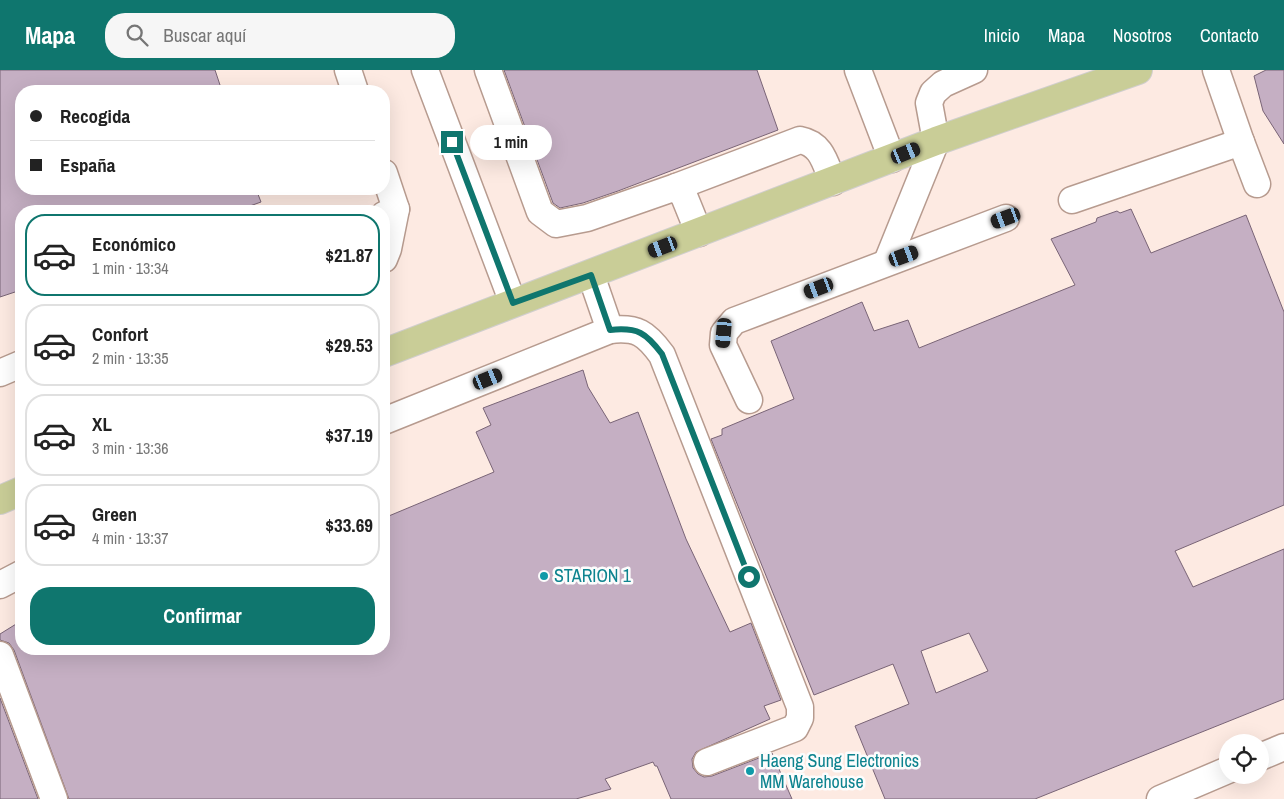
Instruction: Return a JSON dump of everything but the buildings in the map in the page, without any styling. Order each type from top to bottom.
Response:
[{"type":"main road","points":[[390,351],[936,141],[1138,70]]},
{"type":"main road","points":[[0,500],[15,494]]},
{"type":"street","points":[[348,70],[353,85]]},
{"type":"street","points":[[425,70],[513,303]]},
{"type":"street","points":[[488,70],[540,212],[556,224],[587,218],[800,140],[810,142],[822,154],[833,182]]},
{"type":"street","points":[[858,70],[892,159]]},
{"type":"street","points":[[887,262],[936,141],[929,103],[934,93],[943,84],[974,70]]},
{"type":"street","points":[[1216,70],[1257,184]]},
{"type":"street","points":[[1072,200],[1241,142]]},
{"type":"street","points":[[676,187],[684,196],[699,233]]},
{"type":"street","points":[[749,400],[723,345],[724,333],[734,321],[1006,218]]},
{"type":"street","points":[[591,275],[610,330]]},
{"type":"street","points":[[390,419],[610,330],[624,328],[648,336],[662,354],[800,707],[800,718],[795,728],[707,762]]},
{"type":"street","points":[[0,373],[15,367]]},
{"type":"street","points":[[0,586],[15,577]]},
{"type":"street","points":[[0,655],[54,799]]},
{"type":"street","points":[[1269,753],[1284,747]]},
{"type":"street","points":[[1160,799],[1219,774]]},
{"type":"place","name":"STARION 1","points":[[544,576]]},
{"type":"place","name":"Haeng Sung Electronics MM Warehouse","points":[[750,771]]},
{"type":"route","points":[[452,142],[513,303],[591,275],[610,330],[624,328],[648,336],[662,354],[749,577]]}]
